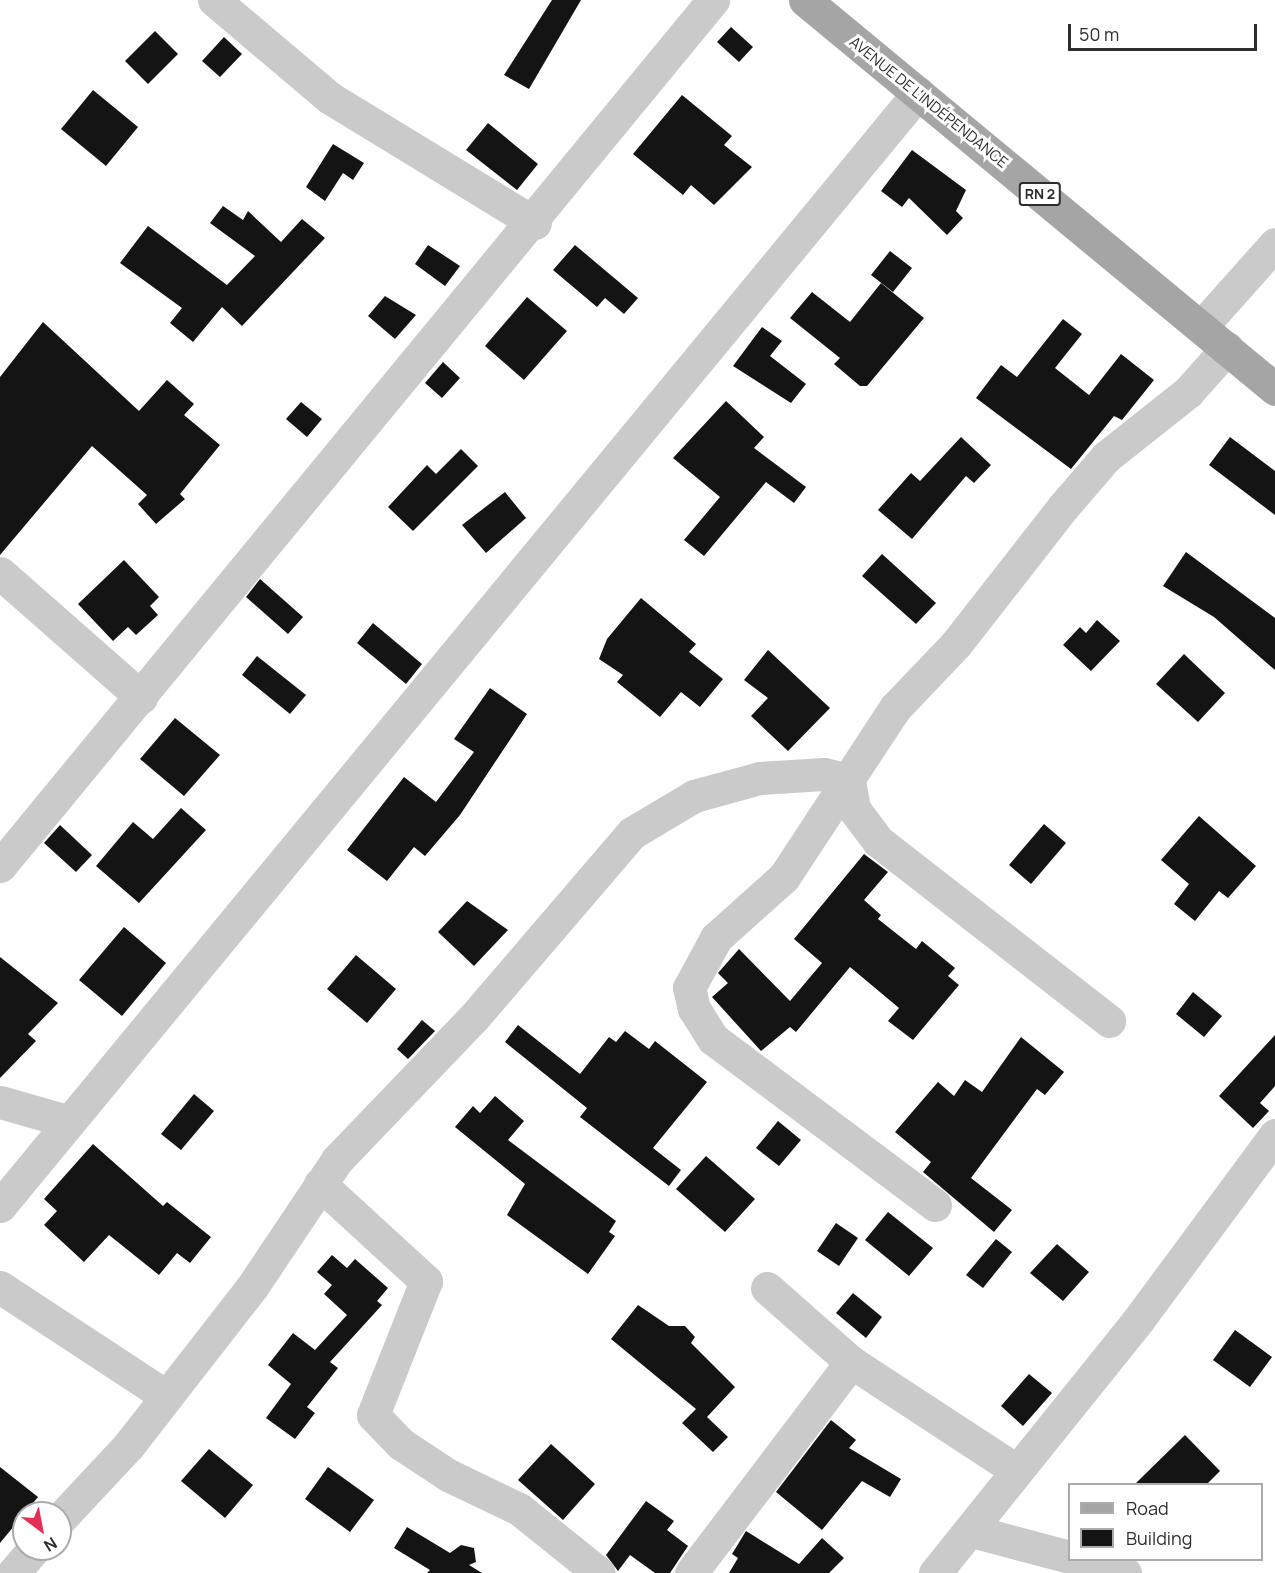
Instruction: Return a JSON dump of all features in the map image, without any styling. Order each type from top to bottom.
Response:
[{"type":"main road","name":"AVENUE DE L'INDÉPENDANCE","points":[[805,0],[1275,389]]},
{"type":"street","points":[[213,0],[330,98],[535,223]]},
{"type":"street","points":[[0,866],[535,223],[713,0]]},
{"type":"street","points":[[0,1206],[918,93]]},
{"type":"street","points":[[1201,327],[1275,244]]},
{"type":"street","points":[[934,1205],[713,1039],[694,1009],[689,988],[716,938],[784,877],[895,708],[956,644],[1070,498],[1106,457],[1188,392],[1227,348]]},
{"type":"street","points":[[0,573],[141,697]]},
{"type":"street","points":[[72,1505],[166,1396],[252,1287],[320,1184],[475,1016],[632,833],[694,796],[760,778],[824,774],[849,780]]},
{"type":"street","points":[[849,780],[854,809],[878,841],[1109,1022]]},
{"type":"street","points":[[0,1102],[68,1121]]},
{"type":"street","points":[[935,1573],[972,1531],[1016,1470],[1139,1319],[1275,1135]]},
{"type":"street","points":[[320,1184],[426,1281],[373,1415],[401,1443],[448,1475],[519,1509],[599,1573]]},
{"type":"street","points":[[0,1287],[166,1396]]},
{"type":"street","points":[[767,1288],[851,1362],[1016,1470]]},
{"type":"street","points":[[691,1573],[851,1362]]},
{"type":"street","points":[[972,1531],[1068,1556]]},
{"type":"street","points":[[13,1573],[24,1561]]},
{"type":"street","points":[[1084,1561],[1125,1573]]},
{"type":"building","points":[[552,0],[581,0],[529,89],[504,75]]},
{"type":"building","points":[[731,27],[753,47],[739,62],[717,42]]},
{"type":"building","points":[[155,31],[178,54],[148,84],[125,61]]},
{"type":"building","points":[[224,37],[242,54],[220,77],[202,61]]},
{"type":"building","points":[[93,90],[138,127],[106,166],[61,129]]},
{"type":"building","points":[[682,95],[732,136],[724,145],[752,167],[714,205],[691,185],[683,195],[633,154]]},
{"type":"building","points":[[488,123],[538,164],[517,190],[466,150]]},
{"type":"building","points":[[333,144],[364,163],[353,180],[343,173],[325,201],[306,187]]},
{"type":"building","points":[[912,150],[966,190],[956,211],[963,218],[947,235],[909,198],[902,207],[881,191]]},
{"type":"building","points":[[223,206],[243,220],[248,211],[281,242],[302,219],[325,238],[242,326],[222,307],[193,342],[170,323],[182,308],[120,263],[148,226],[227,285],[255,256],[210,223]]},
{"type":"building","points":[[428,245],[460,266],[445,286],[415,264]]},
{"type":"building","points":[[575,245],[638,298],[624,314],[605,298],[597,307],[553,270]]},
{"type":"building","points":[[890,251],[912,268],[893,292],[871,275]]},
{"type":"building","points":[[881,283],[924,318],[867,386],[860,386],[834,364],[840,358],[790,318],[812,292],[850,322]]},
{"type":"building","points":[[385,296],[416,315],[395,339],[368,316]]},
{"type":"building","points":[[527,297],[567,331],[524,380],[485,346]]},
{"type":"building","points":[[1063,319],[1082,334],[1055,368],[1089,395],[1121,354],[1154,380],[1122,420],[1114,416],[1071,469],[976,398],[1001,365],[1017,377]]},
{"type":"building","points":[[43,322],[139,411],[167,380],[194,404],[184,415],[220,445],[180,494],[185,499],[156,524],[138,504],[147,495],[92,446],[0,555],[0,377]]},
{"type":"building","points":[[762,327],[782,341],[770,356],[806,384],[791,403],[733,366]]},
{"type":"building","points":[[443,362],[460,378],[442,398],[425,383]]},
{"type":"building","points":[[726,401],[764,437],[754,448],[806,487],[794,503],[766,482],[704,556],[684,540],[720,497],[673,458]]},
{"type":"building","points":[[301,402],[322,419],[307,437],[286,419]]},
{"type":"building","points":[[961,437],[991,465],[974,483],[966,476],[912,539],[878,510],[911,473],[920,481]]},
{"type":"building","points":[[1230,437],[1275,471],[1275,515],[1209,465]]},
{"type":"building","points":[[461,449],[478,466],[413,531],[388,507],[427,465],[436,474]]},
{"type":"building","points":[[505,492],[526,518],[486,553],[462,525]]},
{"type":"building","points":[[1186,552],[1275,618],[1275,670],[1214,617],[1163,586]]},
{"type":"building","points":[[882,554],[936,603],[916,624],[862,576]]},
{"type":"building","points":[[124,560],[159,597],[150,606],[158,615],[136,635],[128,627],[113,641],[78,604]]},
{"type":"building","points":[[260,579],[303,617],[288,634],[246,597]]},
{"type":"building","points":[[641,598],[696,644],[689,652],[723,679],[700,707],[681,692],[660,717],[617,682],[623,675],[599,659],[607,639]]},
{"type":"building","points":[[1097,620],[1120,641],[1091,671],[1063,645],[1080,627],[1086,633]]},
{"type":"building","points":[[373,623],[422,664],[406,684],[357,643]]},
{"type":"building","points":[[768,650],[830,708],[788,751],[751,716],[768,698],[744,680]]},
{"type":"building","points":[[1184,654],[1225,693],[1198,722],[1156,684]]},
{"type":"building","points":[[257,656],[306,695],[290,714],[242,675]]},
{"type":"building","points":[[490,688],[527,714],[460,815],[425,856],[414,847],[387,881],[347,850],[404,777],[436,802],[474,752],[454,739]]},
{"type":"building","points":[[175,718],[220,755],[184,796],[140,759]]},
{"type":"building","points":[[181,808],[206,830],[139,903],[96,866],[133,822],[153,839]]},
{"type":"building","points":[[1199,816],[1256,866],[1228,898],[1219,891],[1195,921],[1174,904],[1189,884],[1161,860]]},
{"type":"building","points":[[1044,824],[1066,843],[1031,884],[1009,865]]},
{"type":"building","points":[[60,825],[92,855],[76,872],[44,843]]},
{"type":"building","points":[[864,854],[888,872],[864,900],[881,915],[878,919],[916,949],[922,941],[955,968],[948,976],[959,985],[913,1040],[888,1021],[899,1008],[850,967],[796,1032],[790,1027],[761,1051],[712,997],[728,983],[718,973],[739,949],[790,1001],[822,963],[794,939]]},
{"type":"building","points":[[467,901],[508,930],[474,966],[438,932]]},
{"type":"building","points":[[124,927],[166,963],[122,1016],[79,980]]},
{"type":"building","points":[[356,955],[396,989],[367,1023],[327,989]]},
{"type":"building","points":[[0,957],[58,1003],[28,1034],[36,1041],[0,1078]]},
{"type":"building","points":[[1193,992],[1222,1016],[1204,1037],[1176,1014]]},
{"type":"building","points":[[422,1020],[435,1031],[408,1059],[397,1049]]},
{"type":"building","points":[[518,1025],[580,1074],[609,1037],[616,1042],[625,1031],[649,1049],[655,1041],[707,1082],[653,1148],[681,1170],[669,1186],[580,1117],[587,1108],[505,1042]]},
{"type":"building","points":[[1275,1035],[1275,1086],[1260,1103],[1269,1111],[1253,1128],[1219,1096]]},
{"type":"building","points":[[1021,1037],[1064,1072],[1045,1095],[1037,1089],[971,1178],[1012,1210],[994,1232],[923,1172],[931,1162],[895,1132],[938,1082],[954,1096],[965,1080],[982,1092]]},
{"type":"building","points":[[194,1094],[214,1111],[181,1150],[161,1134]]},
{"type":"building","points":[[495,1096],[524,1121],[508,1140],[616,1221],[609,1232],[615,1236],[588,1274],[507,1215],[525,1184],[455,1127],[473,1106],[480,1113]]},
{"type":"building","points":[[778,1121],[801,1140],[779,1166],[756,1148]]},
{"type":"building","points":[[93,1144],[163,1206],[167,1202],[211,1237],[190,1263],[177,1253],[159,1275],[109,1235],[84,1262],[44,1225],[57,1211],[44,1199]]},
{"type":"building","points":[[706,1156],[755,1199],[725,1232],[676,1189]]},
{"type":"building","points":[[888,1212],[933,1248],[909,1276],[865,1240]]},
{"type":"building","points":[[836,1223],[858,1238],[839,1266],[817,1251]]},
{"type":"building","points":[[996,1239],[1012,1252],[983,1288],[966,1275]]},
{"type":"building","points":[[1057,1244],[1089,1272],[1063,1301],[1030,1273]]},
{"type":"building","points":[[332,1255],[347,1268],[355,1259],[388,1288],[377,1301],[382,1305],[330,1362],[338,1368],[307,1407],[315,1413],[295,1439],[266,1418],[291,1384],[268,1365],[293,1333],[315,1350],[347,1315],[324,1294],[332,1285],[317,1272]]},
{"type":"building","points":[[853,1293],[882,1317],[866,1338],[836,1313]]},
{"type":"building","points":[[638,1305],[669,1326],[685,1326],[695,1337],[691,1343],[735,1387],[707,1417],[728,1437],[713,1452],[682,1423],[696,1409],[611,1339]]},
{"type":"building","points":[[1235,1330],[1272,1357],[1250,1387],[1213,1360]]},
{"type":"building","points":[[1029,1374],[1052,1393],[1023,1426],[1001,1406]]},
{"type":"building","points":[[831,1420],[856,1440],[849,1448],[901,1479],[890,1497],[862,1481],[822,1530],[776,1492]]},
{"type":"building","points":[[1185,1435],[1220,1471],[1208,1483],[1136,1483]]},
{"type":"building","points":[[551,1444],[595,1484],[563,1520],[518,1480]]},
{"type":"building","points":[[209,1449],[253,1485],[225,1518],[181,1481]]},
{"type":"building","points":[[0,1467],[38,1497],[35,1501],[12,1501],[12,1528],[0,1543]]},
{"type":"building","points":[[328,1467],[374,1500],[350,1532],[305,1499]]},
{"type":"building","points":[[646,1501],[674,1521],[667,1530],[688,1546],[670,1573],[655,1573],[630,1555],[618,1571],[606,1555]]},
{"type":"building","points":[[407,1527],[450,1553],[461,1545],[474,1548],[476,1562],[469,1565],[482,1573],[427,1573],[430,1570],[394,1548]]},
{"type":"building","points":[[746,1531],[799,1564],[822,1538],[844,1558],[829,1573],[729,1573],[738,1558],[732,1554]]}]
